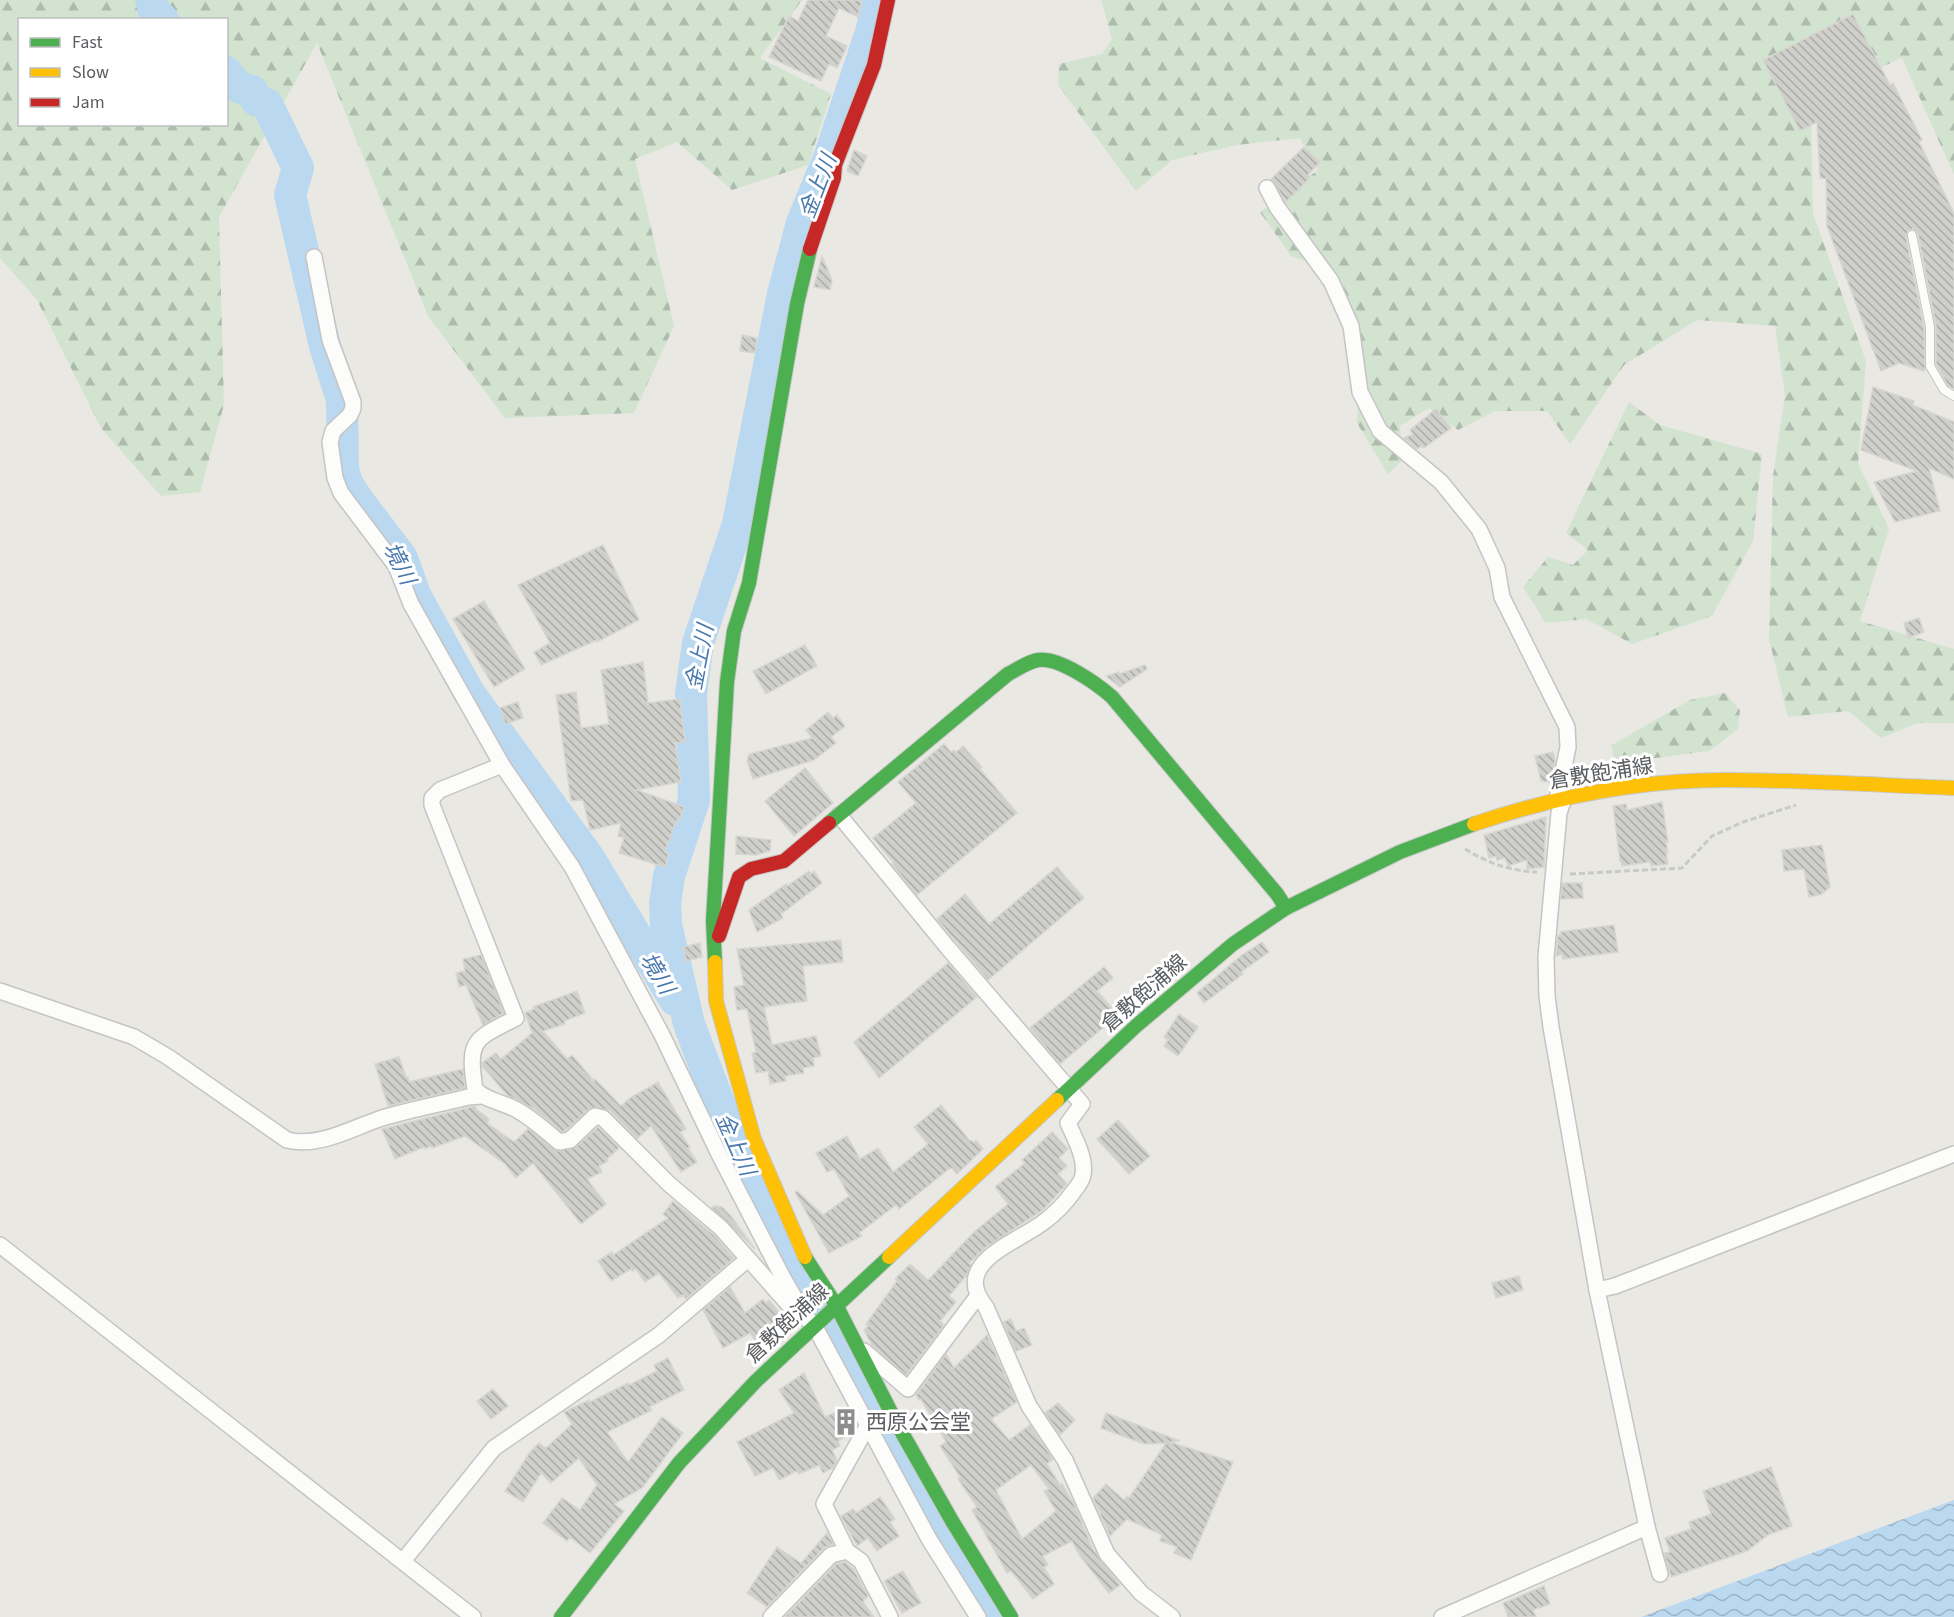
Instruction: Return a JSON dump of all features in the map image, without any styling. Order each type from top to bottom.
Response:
[{"type":"street","points":[[888,0],[874,65],[835,165],[834,178],[810,250],[797,304],[749,583],[734,632],[727,682],[713,921],[716,1001],[754,1139],[801,1251],[836,1305],[897,1424],[952,1521],[1011,1617]]},
{"type":"street","points":[[1267,188],[1277,207],[1331,282],[1351,326],[1360,392],[1380,431],[1441,482],[1479,529],[1497,568],[1502,597],[1567,727],[1568,747],[1559,813],[1546,957],[1547,996],[1574,1171],[1597,1290],[1647,1527],[1660,1574]]},
{"type":"street","points":[[314,257],[330,340],[353,402],[353,408],[333,431],[330,442],[335,478],[341,493],[396,566],[411,604],[502,765],[572,867],[662,1035],[718,1152],[782,1276],[810,1321],[929,1539],[978,1617]]},
{"type":"street","points":[[715,945],[738,877],[751,869],[784,861],[1008,674],[1032,662],[1044,660],[1085,677],[1112,697],[1277,894],[1286,908]]},
{"type":"street","points":[[481,1096],[475,1089],[473,1078],[473,1050],[477,1041],[483,1035],[516,1018],[432,805],[432,798],[440,789],[502,765]]},
{"type":"street","name":"倉敷飽浦線","points":[[561,1617],[680,1463],[810,1321],[836,1305],[1136,1026],[1233,944],[1286,908],[1400,852],[1444,834],[1520,808],[1561,799],[1629,788],[1724,780],[1954,788]]},
{"type":"street","points":[[839,815],[948,948],[1082,1104],[1068,1123],[1084,1164],[1083,1179],[1067,1200],[1045,1222],[983,1262],[975,1276],[977,1297],[986,1307],[1029,1406],[1065,1460],[1107,1554],[1141,1593],[1172,1617]]},
{"type":"street","points":[[0,991],[134,1037],[168,1056],[287,1140],[299,1143],[312,1143],[383,1118],[468,1096],[481,1096],[515,1109],[560,1142],[570,1140],[595,1116],[603,1118],[669,1184],[721,1228],[796,1314],[810,1321]]},
{"type":"street","points":[[1597,1290],[1615,1286],[1954,1154]]},
{"type":"street","points":[[0,1245],[473,1617]]},
{"type":"street","points":[[403,1561],[494,1448],[659,1335],[748,1259]]},
{"type":"street","points":[[859,1347],[908,1389],[977,1297]]},
{"type":"street","points":[[868,1425],[824,1504],[847,1551],[861,1560],[890,1617]]},
{"type":"street","points":[[1442,1617],[1647,1527]]},
{"type":"street","points":[[771,1617],[831,1555],[847,1551]]},
{"type":"lane","points":[[1912,235],[1930,327],[1930,366],[1944,390],[1954,396]]},
{"type":"path","points":[[1444,834],[1484,861],[1520,872],[1554,874],[1682,868],[1712,836],[1743,822],[1798,804]]},
{"type":"green space","points":[[0,0],[802,0],[760,58],[831,94],[808,165],[732,190],[677,142],[635,159],[674,326],[634,413],[505,418],[428,316],[317,43],[219,217],[224,405],[200,492],[161,496],[101,428],[37,300],[0,258]]},
{"type":"green space","points":[[1101,0],[1954,0],[1954,175],[1902,58],[1811,99],[1813,214],[1866,361],[1858,463],[1889,529],[1860,621],[1954,649],[1954,723],[1917,723],[1881,738],[1848,711],[1788,717],[1769,639],[1773,476],[1785,395],[1775,326],[1697,320],[1624,365],[1570,444],[1547,411],[1495,411],[1458,430],[1429,408],[1400,426],[1403,460],[1388,474],[1357,423],[1360,324],[1334,271],[1291,256],[1260,212],[1318,170],[1300,138],[1237,145],[1172,160],[1136,191],[1058,85],[1059,64],[1102,54],[1112,39]]},
{"type":"green space","points":[[1629,402],[1660,425],[1762,454],[1753,541],[1712,616],[1632,644],[1586,619],[1546,623],[1523,587],[1548,557],[1573,565],[1588,550],[1566,533]]},
{"type":"green space","points":[[1725,693],[1740,710],[1738,729],[1709,751],[1625,762],[1613,756],[1612,745],[1690,700]]},
{"type":"water","points":[[1954,1500],[1954,1617],[1641,1617]]},
{"type":"building","points":[[808,0],[862,0],[858,17],[839,8],[826,36],[847,46],[837,68],[829,64],[821,81],[769,57],[789,16],[798,21]]},
{"type":"building","points":[[1853,14],[1890,85],[1893,83],[1922,140],[1919,142],[1954,213],[1954,389],[1948,386],[1936,364],[1936,326],[1918,234],[1913,229],[1908,231],[1906,236],[1924,328],[1925,368],[1924,371],[1899,363],[1881,371],[1827,226],[1826,179],[1820,178],[1817,122],[1800,131],[1763,60]]},
{"type":"building","points":[[1304,147],[1320,162],[1308,175],[1310,178],[1286,202],[1271,179]]},
{"type":"building","points":[[854,150],[867,156],[858,176],[847,171]]},
{"type":"building","points":[[822,256],[832,280],[830,290],[814,287]]},
{"type":"building","points":[[742,335],[757,338],[755,353],[740,351]]},
{"type":"building","points":[[1873,387],[1914,401],[1913,405],[1954,422],[1954,479],[1929,468],[1940,511],[1895,522],[1874,482],[1917,471],[1861,450]]},
{"type":"building","points":[[1436,409],[1451,428],[1424,448],[1422,446],[1417,449],[1404,438],[1413,434],[1410,430]]},
{"type":"building","points":[[603,545],[639,620],[597,642],[597,640],[541,665],[534,652],[550,643],[518,585]]},
{"type":"building","points":[[484,601],[525,669],[494,687],[453,619]]},
{"type":"building","points":[[1919,618],[1924,632],[1908,638],[1904,623]]},
{"type":"building","points":[[805,645],[817,666],[766,694],[753,671]]},
{"type":"building","points":[[643,662],[648,703],[680,699],[685,742],[675,743],[681,782],[637,790],[684,807],[679,821],[676,821],[665,852],[669,853],[665,867],[619,853],[624,838],[618,836],[621,823],[590,830],[583,800],[571,801],[556,695],[576,692],[581,728],[609,724],[601,670]]},
{"type":"building","points":[[1145,665],[1147,669],[1120,687],[1106,676],[1119,672],[1119,674]]},
{"type":"building","points":[[518,702],[523,718],[505,724],[500,708]]},
{"type":"building","points":[[828,712],[833,718],[837,715],[845,726],[831,737],[836,743],[814,760],[753,779],[747,761],[749,754],[812,738],[806,730]]},
{"type":"building","points":[[944,744],[951,752],[954,750],[956,752],[963,746],[1017,813],[917,895],[873,838],[916,803],[898,782]]},
{"type":"building","points":[[1553,752],[1555,761],[1551,782],[1541,781],[1535,756]]},
{"type":"building","points":[[805,768],[833,803],[794,836],[765,801]]},
{"type":"building","points":[[1662,802],[1668,842],[1666,842],[1668,854],[1666,854],[1668,864],[1651,866],[1650,862],[1622,866],[1613,806],[1626,804],[1627,810]]},
{"type":"building","points":[[1546,817],[1544,867],[1527,869],[1527,860],[1508,866],[1505,858],[1497,860],[1496,856],[1489,858],[1484,835]]},
{"type":"building","points":[[736,836],[771,840],[770,851],[756,855],[736,854]]},
{"type":"building","points":[[1822,845],[1830,887],[1822,894],[1809,897],[1804,869],[1784,871],[1782,850]]},
{"type":"building","points":[[1057,867],[1084,898],[988,980],[937,919],[965,894],[989,924]]},
{"type":"building","points":[[809,871],[811,874],[814,871],[822,883],[781,914],[783,918],[757,932],[749,910]]},
{"type":"building","points":[[1562,883],[1582,883],[1583,898],[1561,899]]},
{"type":"building","points":[[1614,925],[1618,952],[1563,959],[1562,954],[1556,956],[1560,932]]},
{"type":"building","points":[[841,940],[843,962],[803,966],[807,1001],[764,1007],[772,1045],[816,1036],[821,1056],[813,1058],[814,1066],[803,1068],[804,1073],[785,1076],[786,1081],[770,1084],[768,1071],[756,1073],[752,1053],[756,1052],[747,1009],[737,1010],[734,987],[744,985],[737,949]]},
{"type":"building","points":[[1262,942],[1269,952],[1204,1003],[1197,993],[1242,955]]},
{"type":"building","points":[[700,943],[702,957],[686,961],[683,947]]},
{"type":"building","points":[[481,955],[504,1013],[483,1025],[466,985],[459,987],[456,973],[465,971],[463,959]]},
{"type":"building","points":[[948,963],[977,997],[879,1078],[854,1042]]},
{"type":"building","points":[[1104,967],[1113,978],[1097,991],[1118,1015],[1060,1064],[1030,1028]]},
{"type":"building","points":[[577,991],[585,1013],[564,1021],[565,1024],[543,1031],[567,1059],[572,1055],[594,1081],[595,1079],[621,1106],[630,1098],[658,1082],[686,1129],[680,1132],[697,1162],[681,1172],[651,1126],[637,1139],[610,1111],[597,1107],[589,1109],[562,1132],[534,1109],[507,1095],[482,1066],[482,1063],[496,1053],[501,1059],[532,1033],[525,1013],[534,1009],[533,1007]]},
{"type":"building","points":[[1179,1014],[1198,1027],[1178,1056],[1164,1046],[1168,1040],[1164,1037]]},
{"type":"building","points":[[399,1057],[409,1082],[463,1069],[465,1088],[388,1106],[375,1064]]},
{"type":"building","points":[[941,1105],[969,1140],[974,1142],[976,1140],[983,1149],[957,1174],[952,1168],[949,1169],[899,1209],[896,1205],[859,1233],[862,1236],[829,1253],[795,1192],[797,1191],[823,1215],[849,1196],[834,1169],[827,1172],[816,1153],[847,1136],[860,1159],[878,1148],[893,1172],[928,1144],[914,1127]]},
{"type":"building","points":[[475,1106],[489,1119],[487,1123],[514,1142],[528,1129],[557,1151],[576,1147],[598,1127],[619,1148],[607,1159],[608,1161],[599,1166],[602,1172],[587,1179],[606,1204],[581,1224],[533,1163],[516,1178],[505,1164],[465,1136],[432,1148],[431,1146],[425,1149],[424,1147],[395,1159],[382,1129]]},
{"type":"building","points":[[1118,1120],[1150,1156],[1129,1174],[1097,1139]]},
{"type":"building","points":[[1052,1132],[1068,1149],[1059,1158],[1067,1166],[1058,1174],[1067,1184],[1043,1210],[986,1247],[969,1263],[971,1265],[966,1276],[949,1296],[956,1302],[940,1321],[944,1325],[906,1375],[872,1345],[864,1330],[868,1326],[866,1324],[897,1281],[895,1279],[910,1264],[928,1280],[974,1232],[1008,1204],[995,1187],[1025,1163],[1022,1160]]},
{"type":"building","points":[[673,1201],[714,1235],[734,1258],[686,1299],[683,1295],[678,1298],[659,1273],[645,1282],[636,1269],[632,1271],[631,1269],[611,1281],[598,1261],[612,1252],[613,1255],[668,1218],[663,1214]]},
{"type":"building","points":[[722,1207],[731,1216],[755,1249],[712,1208]]},
{"type":"building","points":[[1519,1276],[1523,1290],[1496,1298],[1492,1283]]},
{"type":"building","points":[[730,1287],[745,1313],[763,1299],[766,1303],[769,1300],[786,1321],[758,1344],[750,1333],[723,1348],[703,1310]]},
{"type":"building","points":[[1011,1319],[1016,1331],[1024,1328],[1032,1345],[1016,1351],[1003,1322]]},
{"type":"building","points":[[987,1335],[1017,1402],[991,1419],[1009,1440],[1030,1425],[1053,1459],[1047,1464],[1074,1504],[1093,1549],[1120,1585],[1109,1593],[1080,1556],[1072,1541],[1043,1556],[1048,1565],[1044,1567],[1054,1584],[1033,1599],[1011,1571],[1007,1573],[972,1510],[977,1507],[940,1446],[946,1442],[921,1399],[919,1400],[916,1395],[946,1354],[954,1368]],"holes":[[[1031,1465],[1049,1489],[1044,1491],[1056,1511],[1022,1539],[996,1490]]]},
{"type":"building","points":[[668,1358],[684,1390],[649,1407],[652,1410],[607,1432],[628,1462],[662,1417],[683,1433],[642,1488],[614,1504],[624,1511],[590,1553],[570,1537],[567,1541],[543,1523],[562,1498],[580,1510],[597,1485],[579,1458],[551,1483],[541,1473],[523,1502],[505,1491],[530,1452],[539,1443],[546,1448],[572,1424],[564,1412],[657,1371],[654,1365]]},
{"type":"building","points":[[804,1373],[825,1417],[847,1407],[856,1426],[852,1433],[838,1441],[840,1446],[832,1450],[837,1460],[833,1468],[823,1473],[819,1465],[799,1474],[797,1471],[779,1480],[773,1468],[755,1476],[737,1442],[794,1413],[779,1390]]},
{"type":"building","points":[[493,1389],[508,1406],[491,1419],[477,1401]]},
{"type":"building","points":[[1058,1403],[1075,1420],[1060,1435],[1045,1413]]},
{"type":"building","points":[[1106,1413],[1180,1441],[1170,1442],[1233,1462],[1191,1560],[1174,1553],[1177,1547],[1160,1541],[1162,1535],[1127,1519],[1110,1536],[1093,1498],[1106,1484],[1124,1500],[1127,1496],[1129,1498],[1166,1443],[1144,1444],[1101,1428]]},
{"type":"building","points":[[1771,1467],[1792,1526],[1768,1535],[1747,1551],[1671,1577],[1664,1553],[1670,1552],[1665,1538],[1691,1529],[1689,1522],[1711,1514],[1703,1491]]},
{"type":"building","points":[[880,1497],[895,1519],[890,1522],[899,1536],[877,1551],[868,1538],[857,1546],[841,1516],[853,1509],[856,1513]]},
{"type":"building","points":[[827,1533],[833,1544],[824,1548],[767,1607],[747,1593],[777,1547],[801,1563]]},
{"type":"building","points":[[845,1562],[853,1568],[868,1596],[863,1602],[874,1617],[785,1617],[836,1564]]},
{"type":"building","points":[[903,1571],[921,1603],[902,1613],[884,1581]]},
{"type":"building","points":[[1544,1586],[1550,1604],[1533,1610],[1536,1617],[1508,1617],[1503,1603]]},
{"type":"waterway","name":"境川","points":[[151,0],[154,11],[161,18]]},
{"type":"waterway","name":"金上川","points":[[818,1302],[794,1264],[734,1143],[689,1024],[666,924],[665,903],[669,876],[694,800],[691,694],[698,643],[738,524],[783,294],[802,223],[830,155],[871,32],[879,0]]},
{"type":"waterway","name":"境川","points":[[228,74],[238,87],[252,91],[256,100],[267,104],[298,168],[290,195],[325,346],[342,400],[343,469],[347,483],[402,558],[415,595],[469,693],[589,858],[675,1000]]},
{"type":"waterway","name":"金上川","points":[[836,1331],[887,1434],[939,1526],[995,1617]]},
{"type":"traffic: fast","points":[[715,962],[713,921],[727,682],[734,631],[749,583],[797,304],[810,249]]},
{"type":"traffic: fast","points":[[829,823],[1008,674],[1030,662],[1047,660],[1077,672],[1112,697],[1277,894],[1286,908]]},
{"type":"traffic: fast","points":[[1057,1100],[1136,1026],[1233,944],[1286,908],[1400,852],[1474,824]]},
{"type":"traffic: fast","points":[[805,1257],[836,1305],[897,1424],[952,1521],[1011,1617]]},
{"type":"traffic: fast","points":[[561,1617],[679,1463],[756,1381],[889,1257]]},
{"type":"traffic: slow","points":[[1474,824],[1566,798],[1661,783],[1754,780],[1954,788]]},
{"type":"traffic: slow","points":[[715,962],[716,1001],[754,1139],[805,1257]]},
{"type":"traffic: slow","points":[[889,1257],[1057,1100]]},
{"type":"traffic: jam","points":[[810,249],[834,178],[835,165],[874,65],[888,0]]},
{"type":"traffic: jam","points":[[719,936],[739,877],[751,869],[784,861],[829,823]]},
{"type":"place","name":"西原公会堂","points":[[846,1422]]}]
